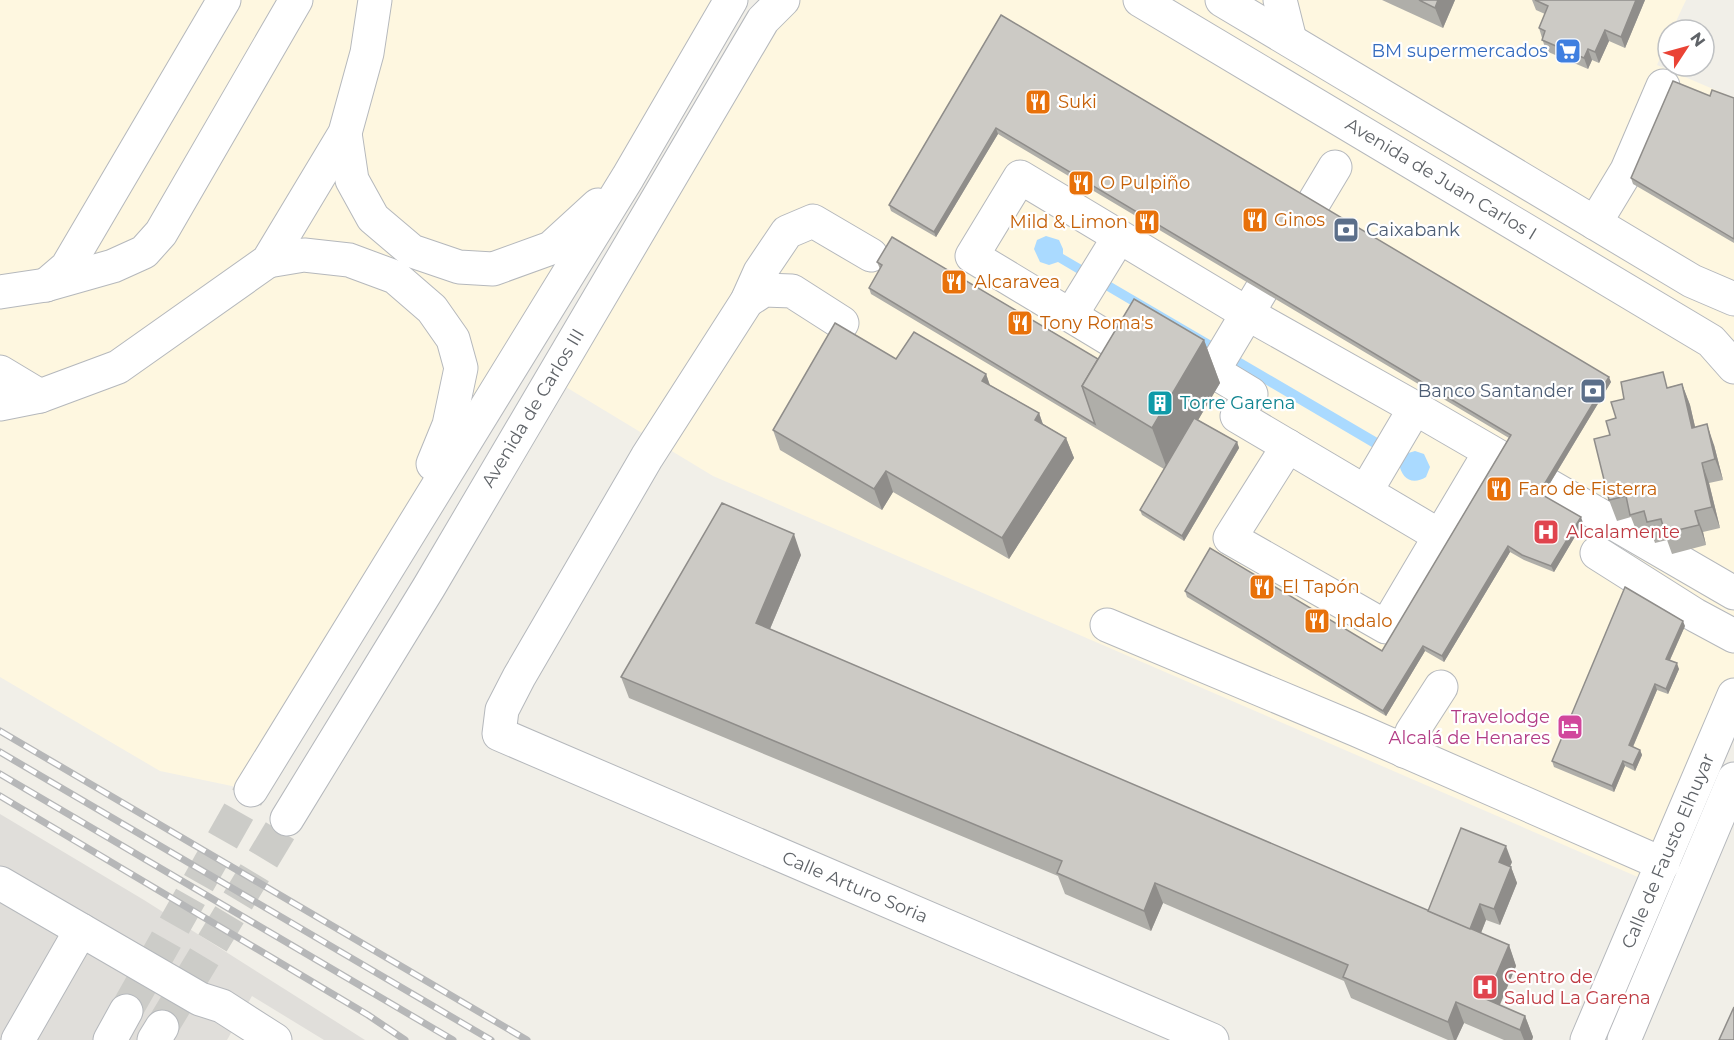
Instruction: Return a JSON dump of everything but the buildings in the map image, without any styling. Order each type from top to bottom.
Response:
[{"type":"street","points":[[46,285],[68,267],[224,0]]},
{"type":"street","points":[[0,292],[46,285],[113,266],[144,252],[161,233],[296,0]]},
{"type":"street","points":[[0,404],[40,396],[118,367],[268,261],[345,133],[367,53],[375,0]]},
{"type":"street","points":[[252,790],[628,177],[731,0]]},
{"type":"street","name":"Avenida de Carlos III","points":[[287,819],[429,587],[763,20],[783,0]]},
{"type":"street","name":"Avenida de Juan Carlos I","points":[[1140,0],[1711,341],[1734,367]]},
{"type":"street","points":[[1221,0],[1703,287],[1734,299]]},
{"type":"street","points":[[1280,0],[1290,39]]},
{"type":"street","points":[[1595,223],[1627,170],[1663,86]]},
{"type":"street","points":[[345,133],[352,180],[373,218],[412,251],[459,267],[493,269],[551,248],[628,177]]},
{"type":"street","points":[[1220,359],[1335,166]]},
{"type":"street","points":[[1440,536],[1366,490],[1237,416],[1251,394],[1220,359],[1140,327],[1126,349],[972,256],[1020,177],[1248,314],[1734,592]]},
{"type":"street","points":[[747,302],[760,272],[787,232],[813,221],[871,255]]},
{"type":"street","points":[[1071,315],[1119,237]]},
{"type":"street","points":[[268,261],[304,255],[349,260],[395,277],[432,309],[453,339],[460,368],[449,425],[395,557]]},
{"type":"street","points":[[747,302],[764,290],[792,291],[842,323]]},
{"type":"street","name":"Calle Arturo Soria","points":[[747,302],[646,457],[519,677],[502,710],[500,734],[1212,1040]]},
{"type":"street","points":[[0,372],[40,396]]},
{"type":"street","points":[[1366,490],[1415,408]]},
{"type":"street","points":[[1288,446],[1230,538],[1386,627],[1490,452]]},
{"type":"street","points":[[1612,554],[1695,615],[1734,636]]},
{"type":"street","points":[[1107,625],[1663,864]]},
{"type":"street","points":[[1404,751],[1412,732],[1441,687]]},
{"type":"street","name":"Calle de Fausto Elhuyar","points":[[1587,1040],[1734,695]]},
{"type":"street","name":"Calle de Fausto Elhuyar","points":[[1624,1040],[1725,828],[1734,779]]},
{"type":"street","points":[[0,883],[200,999],[222,1006],[275,1040]]},
{"type":"street","points":[[18,1040],[81,930]]},
{"type":"street","points":[[200,999],[237,1040]]},
{"type":"street","points":[[110,1040],[126,1011]]},
{"type":"shaded area","points":[[0,0],[731,0],[251,790],[160,771],[0,677]]},
{"type":"shaded area","points":[[783,0],[1686,0],[1678,18],[1656,18],[1656,78],[1687,78],[1734,98],[1734,695],[1654,884],[713,476],[551,378]]},
{"type":"shaded area","points":[[0,814],[144,900],[365,1040],[324,1040],[252,996],[227,1040],[0,1040]]},
{"type":"water","points":[[1046,236],[1059,240],[1063,254],[1405,454],[1415,451],[1424,454],[1430,467],[1426,477],[1416,481],[1408,479],[1402,473],[1399,463],[1058,262],[1049,265],[1040,262],[1034,249],[1037,240]]},
{"type":"tunnel","points":[[126,1011],[251,790]]},
{"type":"tunnel","points":[[162,1027],[287,819]]},
{"type":"railway","points":[[0,731],[527,1040]]},
{"type":"railway","points":[[0,752],[491,1040]]},
{"type":"railway","points":[[0,774],[453,1040]]},
{"type":"railway","points":[[0,796],[368,1015],[405,1040]]},
{"type":"place","name":"BM supermercados","points":[[1568,51]]},
{"type":"place","name":"Suki","points":[[1038,102]]},
{"type":"place","name":"O Pulpiño","points":[[1081,183]]},
{"type":"place","name":"Ginos","points":[[1255,220]]},
{"type":"place","name":"Mild & Limon","points":[[1147,222]]},
{"type":"place","name":"Caixabank","points":[[1346,230]]},
{"type":"place","name":"Alcaravea","points":[[954,282]]},
{"type":"place","name":"Tony Roma's","points":[[1020,323]]},
{"type":"place","name":"Banco Santander","points":[[1593,391]]},
{"type":"place","name":"Torre Garena","points":[[1160,403]]},
{"type":"place","name":"Faro de Fisterra","points":[[1499,489]]},
{"type":"place","name":"Alcalamente","points":[[1546,532]]},
{"type":"place","name":"El Tapón","points":[[1262,587]]},
{"type":"place","name":"Indalo","points":[[1317,621]]},
{"type":"place","name":"Travelodge Alcalá de Henares","points":[[1570,727]]},
{"type":"place","name":"Centro de Salud La Garena","points":[[1485,987]]}]
